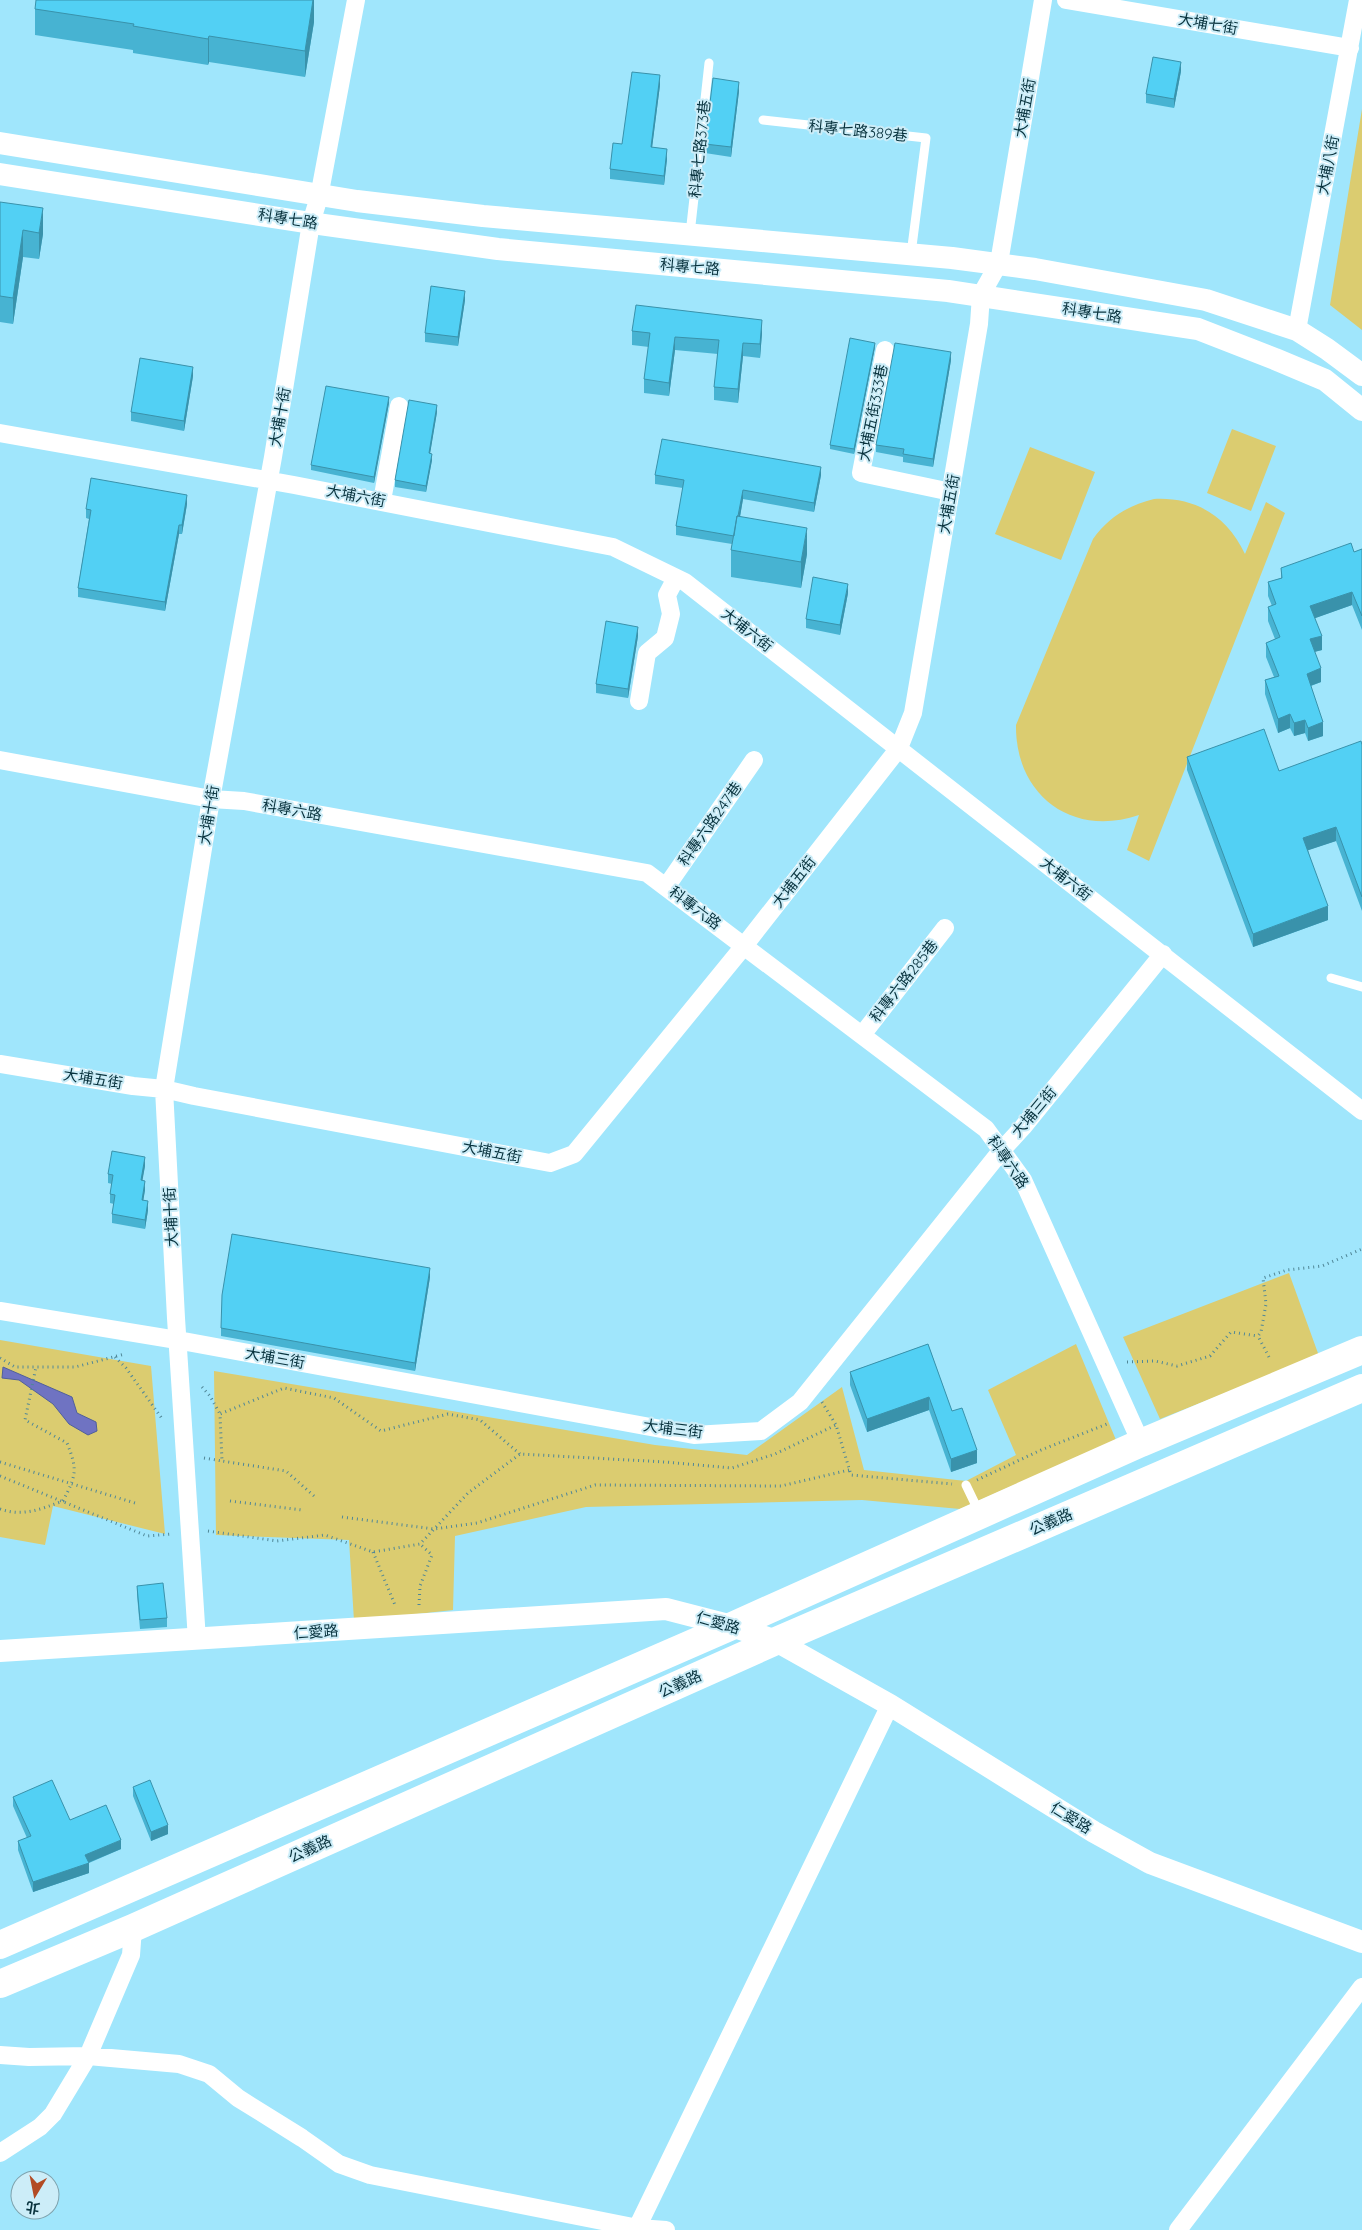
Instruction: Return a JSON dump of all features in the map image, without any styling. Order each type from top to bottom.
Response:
[{"type":"main road","points":[[0,1945],[732,1626],[1141,1443],[1362,1350]]},
{"type":"main road","name":"公義路","points":[[0,1984],[134,1928],[776,1641],[1351,1393]]},
{"type":"street","name":"大埔十街","points":[[197,1640],[177,1340],[164,1089],[211,799],[269,480],[311,223],[319,197],[356,0]]},
{"type":"street","name":"大埔五街","points":[[0,1064],[164,1089],[550,1163],[574,1154],[744,946],[898,748],[913,714],[979,324],[981,295],[999,264],[1043,0]]},
{"type":"street","name":"大埔七街","points":[[1066,0],[1350,48]]},
{"type":"street","name":"大埔八街","points":[[1297,330],[1358,0]]},
{"type":"street","name":"科專七路","points":[[0,143],[319,197],[483,216],[911,254],[999,264],[1206,300],[1297,330],[1362,375]]},
{"type":"street","name":"科專七路","points":[[0,174],[311,223],[498,249],[981,295],[1198,329],[1325,380],[1362,410]]},
{"type":"street","name":"大埔五街333巷","points":[[885,350],[861,474],[951,492]]},
{"type":"street","points":[[382,501],[399,406]]},
{"type":"street","name":"大埔六街","points":[[0,433],[382,501],[613,547],[685,582],[1362,1111]]},
{"type":"street","points":[[639,701],[647,654],[665,638],[671,614],[667,595],[676,578]]},
{"type":"street","name":"科專六路","points":[[0,760],[211,799],[244,801],[647,873],[986,1129],[1023,1180],[1141,1443]]},
{"type":"street","name":"科專六路247巷","points":[[666,887],[754,760]]},
{"type":"street","name":"科專六路285巷","points":[[862,1035],[945,928]]},
{"type":"street","name":"大埔三街","points":[[0,1311],[177,1340],[694,1435],[761,1431],[800,1402],[811,1389],[1001,1150],[1024,1127],[1163,954]]},
{"type":"street","name":"仁愛路","points":[[0,1651],[666,1609],[732,1626],[776,1641],[890,1705],[1094,1832],[1150,1863],[1362,1942]]},
{"type":"street","points":[[637,2229],[890,1705]]},
{"type":"street","points":[[0,2153],[40,2127],[53,2114],[88,2056],[131,1955],[134,1928]]},
{"type":"street","points":[[1178,2230],[1362,1987]]},
{"type":"street","points":[[0,2055],[29,2057],[88,2056],[180,2064],[209,2074],[238,2098],[302,2138],[339,2164],[370,2175],[637,2229],[666,2230]]},
{"type":"lane","name":"科專七路373巷","points":[[690,234],[709,63]]},
{"type":"lane","name":"科專七路389巷","points":[[763,120],[926,138],[911,254]]},
{"type":"lane","points":[[1331,978],[1362,986]]},
{"type":"lane","points":[[966,1485],[981,1515]]},
{"type":"path","points":[[1258,1336],[1261,1332],[1266,1304],[1263,1278],[1287,1270],[1322,1266],[1362,1249]]},
{"type":"path","points":[[1127,1362],[1155,1362],[1177,1366],[1210,1356],[1231,1332],[1258,1336]]},
{"type":"path","points":[[1258,1336],[1269,1357]]},
{"type":"path","points":[[0,1358],[15,1367],[75,1368],[125,1354]]},
{"type":"path","points":[[115,1358],[126,1368],[167,1424]]},
{"type":"path","points":[[0,1509],[13,1514],[32,1512],[63,1501],[72,1484],[76,1464],[67,1443],[25,1420],[36,1367]]},
{"type":"path","points":[[202,1387],[210,1396],[220,1414],[222,1461]]},
{"type":"path","points":[[220,1414],[284,1388],[334,1398],[381,1432],[448,1414],[480,1420],[520,1454],[665,1462],[732,1468],[775,1454],[836,1426]]},
{"type":"path","points":[[811,1389],[820,1399],[836,1426],[851,1475],[966,1485],[1041,1450],[1107,1424]]},
{"type":"path","points":[[207,1531],[277,1541],[325,1535],[373,1552],[420,1544],[468,1493],[520,1454]]},
{"type":"path","points":[[204,1458],[286,1471],[314,1496]]},
{"type":"path","points":[[0,1462],[135,1503]]},
{"type":"path","points":[[342,1517],[434,1529],[477,1523],[595,1485],[781,1486],[849,1470]]},
{"type":"path","points":[[0,1476],[147,1536],[175,1534]]},
{"type":"path","points":[[230,1501],[302,1510]]},
{"type":"path","points":[[419,1614],[420,1586],[432,1555],[420,1544]]},
{"type":"path","points":[[373,1552],[396,1607]]},
{"type":"shaded area","points":[[1362,109],[1362,330],[1330,305]]},
{"type":"shaded area","points":[[1232,429],[1276,446],[1251,511],[1207,493]]},
{"type":"shaded area","points":[[1030,447],[1095,472],[1061,560],[995,534]]},
{"type":"shaded area","points":[[1154,499],[1183,501],[1208,512],[1229,529],[1245,554],[1266,502],[1285,513],[1149,861],[1127,850],[1139,815],[1114,821],[1091,820],[1070,815],[1052,805],[1037,790],[1025,772],[1018,750],[1016,725],[1093,539],[1105,524],[1119,513]]},
{"type":"shaded area","points":[[1289,1273],[1319,1356],[1160,1419],[1123,1337]]},
{"type":"shaded area","points":[[0,1340],[151,1366],[165,1534],[53,1506],[45,1545],[0,1537]]},
{"type":"shaded area","points":[[1076,1344],[1116,1440],[960,1509],[862,1500],[586,1507],[455,1536],[453,1610],[354,1621],[349,1540],[216,1535],[214,1371],[655,1445],[747,1455],[842,1387],[864,1470],[966,1481],[1016,1455],[988,1390]]},
{"type":"water","points":[[3,1367],[72,1397],[77,1413],[96,1422],[97,1431],[88,1435],[69,1424],[53,1404],[19,1380],[2,1378]]},
{"type":"building","points":[[36,0],[313,0],[305,51],[209,36],[208,39],[133,26],[134,24],[35,9]]},
{"type":"building","points":[[1153,57],[1181,62],[1174,99],[1146,94]]},
{"type":"building","points":[[632,72],[660,75],[651,147],[667,149],[664,176],[610,169],[613,143],[622,144]]},
{"type":"building","points":[[713,78],[739,82],[731,147],[705,144]]},
{"type":"building","points":[[0,202],[43,208],[39,233],[23,230],[13,298],[0,296]]},
{"type":"building","points":[[431,286],[465,291],[458,337],[425,333]]},
{"type":"building","points":[[636,305],[762,320],[760,344],[743,343],[738,389],[714,387],[719,340],[675,337],[669,383],[644,379],[650,333],[632,331]]},
{"type":"building","points":[[850,338],[875,343],[854,449],[830,445]]},
{"type":"building","points":[[895,343],[951,352],[933,459],[903,454],[904,449],[876,445]]},
{"type":"building","points":[[140,358],[193,367],[184,421],[131,412]]},
{"type":"building","points":[[326,386],[389,397],[374,477],[311,465]]},
{"type":"building","points":[[409,400],[437,405],[429,453],[432,454],[426,486],[395,480]]},
{"type":"building","points":[[662,439],[821,467],[814,503],[743,490],[734,536],[676,526],[684,480],[655,475]]},
{"type":"building","points":[[91,478],[187,495],[182,525],[179,525],[165,602],[78,588],[91,510],[86,509]]},
{"type":"building","points":[[737,516],[807,528],[801,562],[731,550]]},
{"type":"building","points":[[1351,543],[1354,552],[1362,549],[1362,616],[1352,592],[1310,606],[1322,636],[1310,639],[1321,668],[1307,674],[1323,722],[1308,728],[1305,720],[1294,723],[1290,714],[1278,719],[1265,680],[1279,676],[1266,643],[1280,637],[1268,607],[1276,604],[1268,582],[1282,578],[1281,568]]},
{"type":"building","points":[[813,577],[848,584],[840,625],[806,619]]},
{"type":"building","points":[[606,621],[638,627],[628,689],[596,684]]},
{"type":"building","points":[[1264,729],[1279,771],[1361,741],[1362,897],[1336,827],[1303,838],[1328,906],[1253,934],[1187,757]]},
{"type":"building","points":[[112,1151],[145,1157],[141,1180],[145,1181],[142,1200],[148,1201],[145,1220],[112,1214],[115,1195],[110,1194],[113,1175],[108,1174]]},
{"type":"building","points":[[232,1234],[430,1268],[415,1363],[221,1328],[222,1295]]},
{"type":"building","points":[[928,1344],[952,1411],[962,1408],[977,1450],[951,1459],[929,1397],[867,1419],[850,1372]]},
{"type":"building","points":[[163,1583],[167,1618],[140,1620],[137,1586]]},
{"type":"building","points":[[52,1780],[70,1820],[106,1805],[121,1840],[85,1855],[89,1863],[33,1882],[18,1841],[31,1836],[13,1797]]},
{"type":"building","points":[[150,1780],[168,1825],[151,1832],[133,1787]]}]
